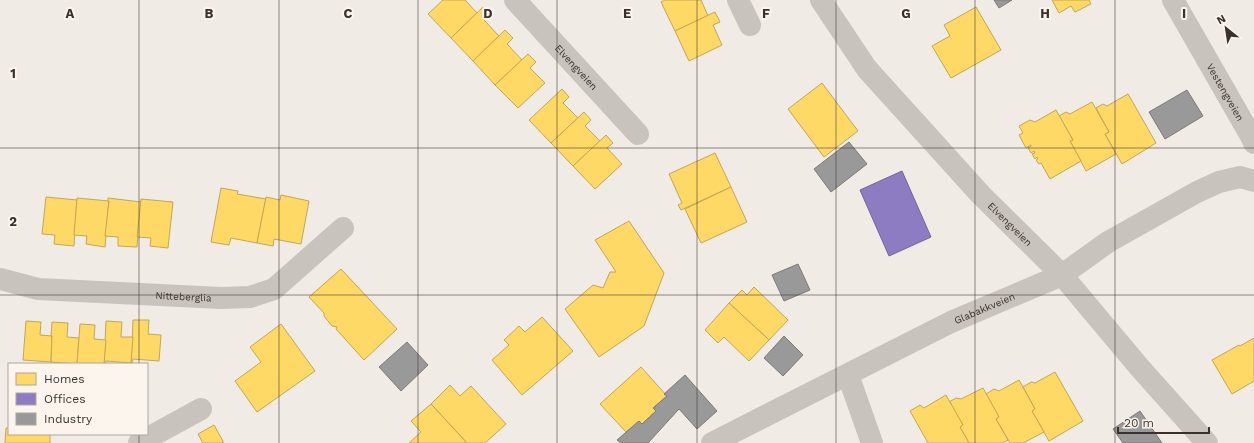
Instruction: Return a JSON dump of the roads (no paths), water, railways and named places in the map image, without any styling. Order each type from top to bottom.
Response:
[{"type":"street","name":"Elvengveien","points":[[515,0],[638,134]]},
{"type":"street","points":[[738,0],[750,25]]},
{"type":"street","name":"Elvengveien","points":[[821,0],[867,69],[981,195],[1062,274],[1140,368],[1207,443]]},
{"type":"street","name":"Vestengveien","points":[[1173,0],[1254,143]]},
{"type":"street","name":"Glabakkveien","points":[[712,443],[951,322],[1062,274],[1108,242],[1197,192],[1219,182],[1240,177],[1254,181]]},
{"type":"street","name":"Nitteberglia","points":[[0,279],[38,289],[220,298],[250,297],[274,289],[344,228]]},
{"type":"street","points":[[848,375],[872,443]]},
{"type":"street","points":[[139,443],[202,409]]}]
